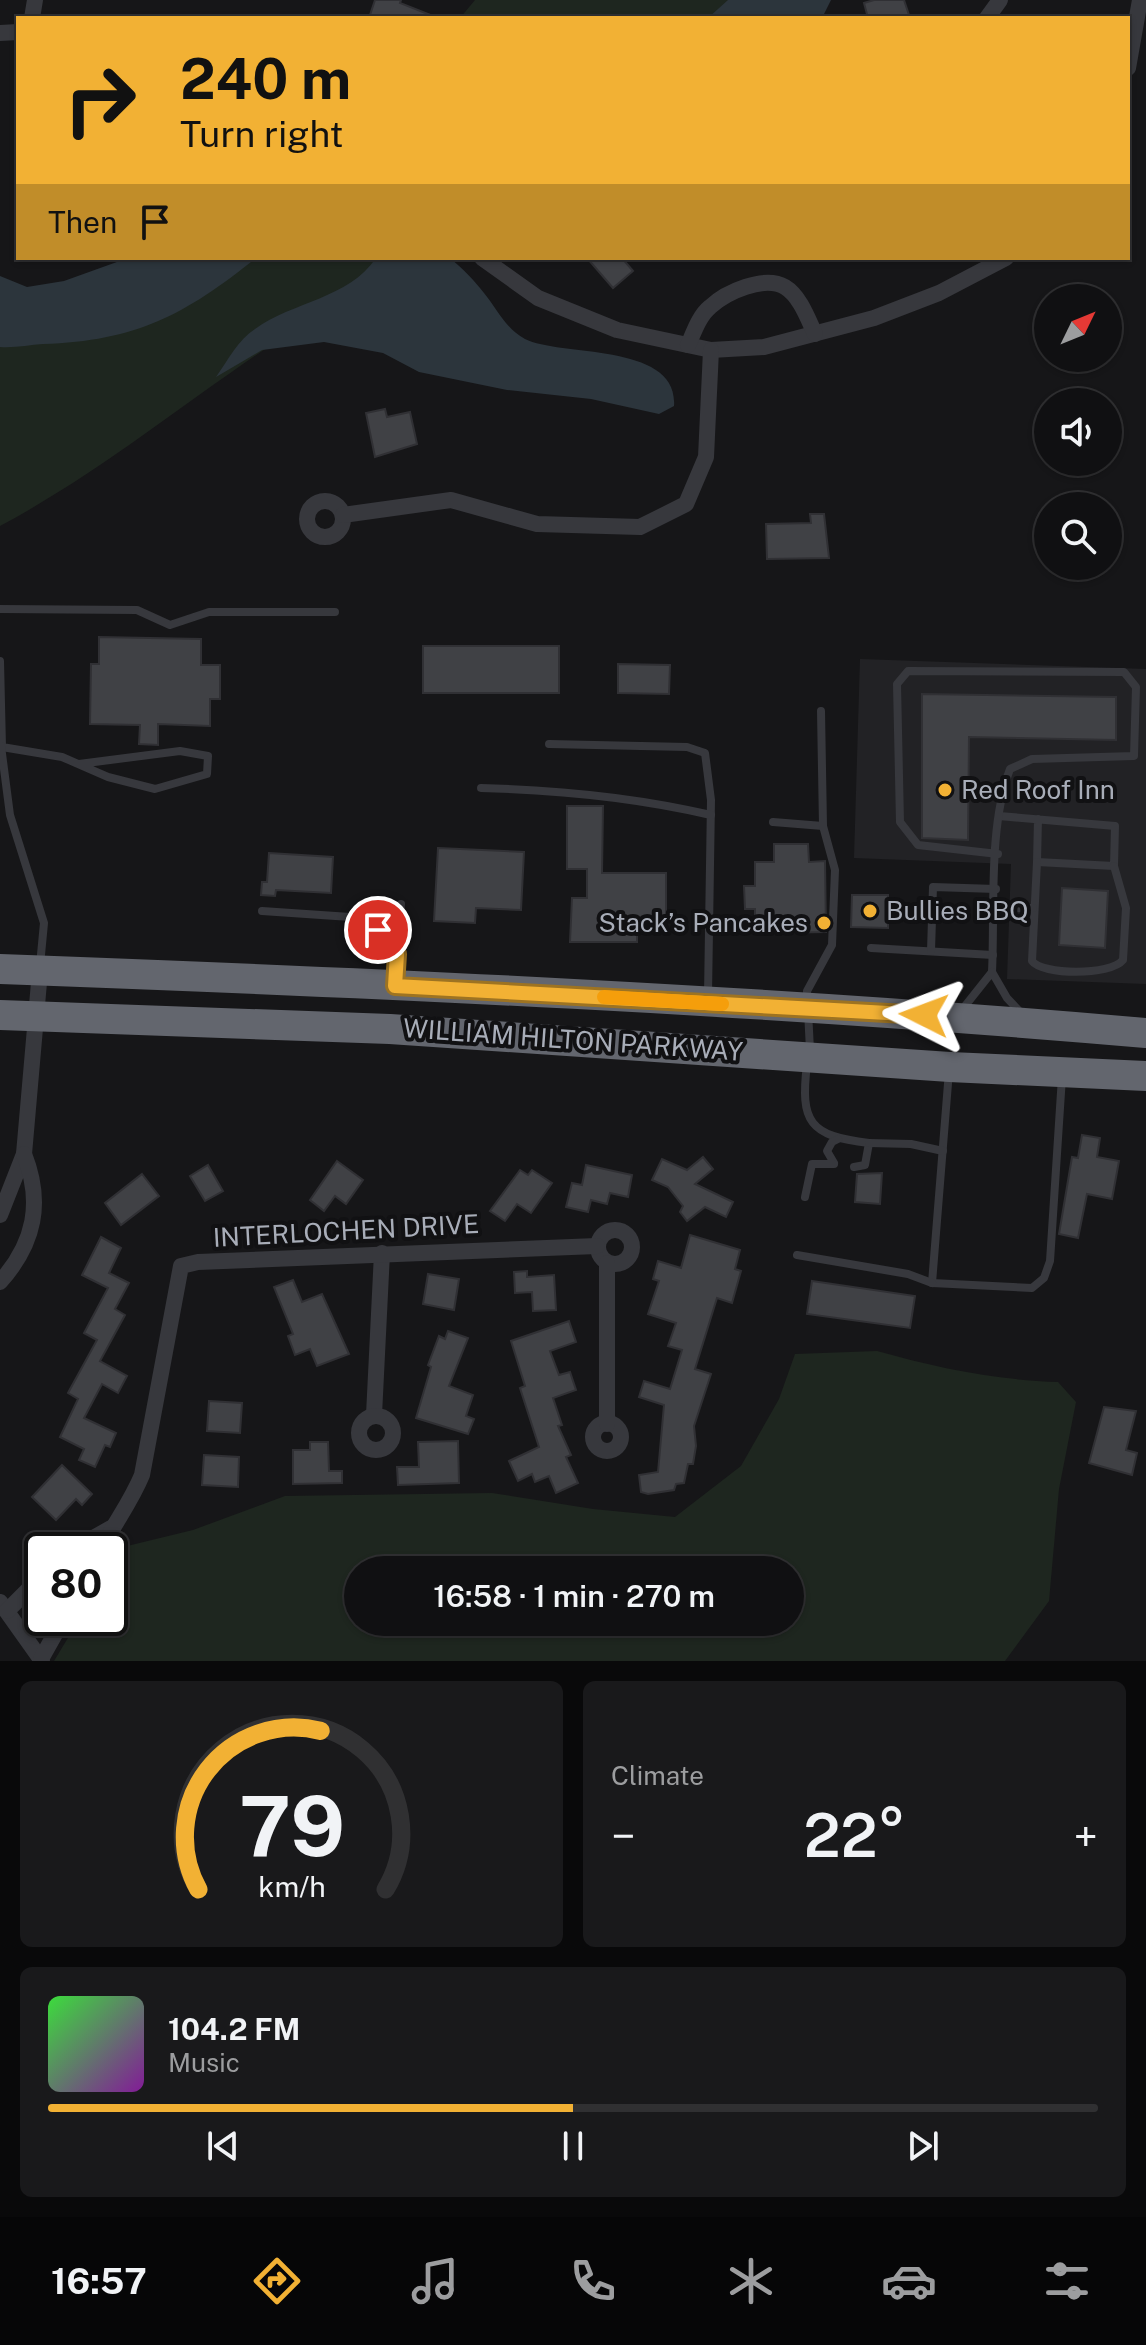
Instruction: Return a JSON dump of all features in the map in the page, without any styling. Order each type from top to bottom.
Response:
[{"type":"highway","name":"WILLIAM HILTON PARKWAY","points":[[0,969],[805,1008],[1146,1033]]},
{"type":"highway","name":"WILLIAM HILTON PARKWAY","points":[[0,1015],[390,1029],[809,1055],[950,1067],[1146,1074]]},
{"type":"street","points":[[1130,57],[1140,0]]},
{"type":"street","points":[[485,260],[538,298],[617,330],[711,350],[764,347],[874,318],[939,293],[1002,260]]},
{"type":"street","points":[[688,345],[709,308],[749,285],[771,283],[784,286],[794,295],[815,334]]},
{"type":"street","points":[[343,515],[451,500],[537,524],[640,527],[686,504],[706,457],[711,350]]},
{"type":"street","points":[[0,1215],[24,1154],[40,971]]},
{"type":"street","points":[[0,1282],[27,1243],[36,1219],[34,1178],[24,1154]]},
{"type":"street","name":"INTERLOCHEN DRIVE","points":[[109,1532],[129,1507],[142,1475],[181,1266],[198,1262],[382,1253],[597,1246],[609,1230],[628,1235],[632,1248],[626,1260],[607,1263]]},
{"type":"street","points":[[597,1246],[601,1258],[607,1263],[607,1424]]},
{"type":"street","points":[[374,1415],[382,1253]]},
{"type":"street","name":"INTERLOCHEN DRIVE","points":[[104,1532],[111,1528]]},
{"type":"street","points":[[24,1590],[3,1606],[41,1660],[54,1636]]},
{"type":"lane","points":[[0,609],[137,610],[170,625],[209,612],[335,612]]},
{"type":"lane","points":[[0,661],[1,746],[10,815],[44,923],[40,971]]},
{"type":"lane","points":[[954,1017],[970,1002],[992,972],[998,854],[999,816],[1002,790],[1010,769],[1032,759],[1134,756],[1136,687],[1124,672],[908,671],[897,684],[900,822],[918,845],[998,854]]},
{"type":"lane","points":[[821,711],[823,826],[835,870],[832,945],[807,991],[805,1008],[809,1055],[804,1107],[809,1120],[838,1139],[911,1144],[943,1151]]},
{"type":"lane","points":[[549,744],[687,747],[705,753],[711,815],[707,990],[710,1003]]},
{"type":"lane","points":[[1,746],[62,757],[108,777],[155,789],[207,774],[208,756],[180,751],[79,764]]},
{"type":"lane","points":[[481,788],[559,790],[641,799],[711,815]]},
{"type":"lane","points":[[999,816],[1038,819],[1115,826],[1114,866],[1126,908],[1126,923],[1123,960],[1111,970],[1035,966],[1031,945],[1038,819]]},
{"type":"lane","points":[[773,822],[823,826]]},
{"type":"lane","points":[[1037,862],[1114,866]]},
{"type":"lane","points":[[931,951],[933,887],[996,889]]},
{"type":"lane","points":[[395,986],[401,904]]},
{"type":"lane","points":[[995,908],[1033,908]]},
{"type":"lane","points":[[262,911],[365,918],[397,954]]},
{"type":"lane","points":[[871,948],[993,955]]},
{"type":"lane","points":[[992,972],[1007,998],[1032,1023]]},
{"type":"lane","points":[[932,1283],[950,1067]]},
{"type":"lane","points":[[797,1255],[908,1274],[932,1283],[1032,1288],[1044,1278],[1050,1261],[1062,1072]]},
{"type":"lane","points":[[805,1197],[812,1164],[834,1164],[827,1151],[838,1139]]},
{"type":"lane","points":[[854,1167],[865,1165],[869,1143]]},
{"type":"shaded area","points":[[475,0],[811,0],[792,16],[462,16]]},
{"type":"shaded area","points":[[728,0],[831,0],[823,16],[710,16]]},
{"type":"shaded area","points":[[122,260],[253,260],[182,309],[133,330],[76,342],[0,347],[0,276],[27,287],[64,281]]},
{"type":"shaded area","points":[[188,260],[414,260],[272,344],[81,478],[0,526],[0,315]]},
{"type":"shaded area","points":[[374,260],[452,260],[477,284],[518,335],[542,344],[638,361],[658,371],[670,385],[674,406],[659,414],[591,399],[507,390],[419,372],[383,353],[324,342],[262,350],[216,377],[238,345],[255,329],[336,291],[364,272]]},
{"type":"shaded area","points":[[860,659],[1146,669],[1146,984],[1007,979],[1011,864],[854,858]]},
{"type":"shaded area","points":[[877,1351],[967,1372],[1058,1382],[1076,1402],[1059,1489],[1049,1601],[1005,1661],[54,1661],[69,1636],[128,1636],[128,1546],[193,1530],[285,1496],[492,1493],[593,1509],[675,1517],[741,1466],[779,1399],[795,1354]]},
{"type":"building","points":[[375,0],[401,0],[400,3],[433,16],[370,16]]},
{"type":"building","points":[[904,0],[909,16],[867,16],[864,3]]},
{"type":"building","points":[[589,260],[624,260],[633,271],[613,288]]},
{"type":"building","points":[[385,409],[387,417],[410,412],[417,444],[375,457],[366,413]]},
{"type":"building","points":[[810,514],[824,514],[829,558],[767,559],[766,524],[811,523]]},
{"type":"building","points":[[99,637],[201,639],[201,665],[220,665],[220,699],[210,699],[210,726],[158,724],[158,745],[139,744],[140,725],[90,724],[91,664],[99,664]]},
{"type":"building","points":[[423,646],[559,646],[559,693],[423,693]]},
{"type":"building","points":[[618,664],[670,665],[669,694],[618,693]]},
{"type":"building","name":"Red Roof Inn","points":[[922,694],[1116,697],[1116,740],[969,737],[968,840],[922,838]]},
{"type":"building","points":[[567,806],[603,806],[602,873],[666,873],[666,926],[637,927],[637,942],[570,942],[572,898],[587,898],[587,869],[567,869]]},
{"type":"building","points":[[774,844],[808,844],[809,862],[825,861],[826,932],[755,933],[755,909],[745,909],[744,886],[755,886],[755,862],[774,862]]},
{"type":"building","points":[[438,848],[524,852],[521,910],[476,908],[475,923],[434,921]]},
{"type":"building","points":[[269,853],[333,857],[331,893],[276,890],[275,896],[261,895],[262,882],[267,882]]},
{"type":"building","points":[[1062,888],[1108,891],[1105,948],[1059,945]]},
{"type":"building","name":"Bullies BBQ","points":[[852,895],[888,895],[888,928],[851,927]]},
{"type":"building","points":[[1082,1135],[1100,1138],[1097,1157],[1119,1161],[1112,1199],[1087,1194],[1078,1238],[1059,1234],[1072,1157],[1078,1158]]},
{"type":"building","points":[[703,1157],[713,1169],[695,1184],[733,1202],[726,1217],[705,1207],[687,1221],[680,1212],[683,1206],[668,1187],[652,1180],[662,1159],[687,1170]]},
{"type":"building","points":[[337,1161],[363,1180],[346,1204],[335,1196],[324,1211],[310,1200]]},
{"type":"building","points":[[208,1165],[223,1191],[205,1201],[190,1176]]},
{"type":"building","points":[[586,1165],[632,1175],[628,1197],[610,1193],[607,1204],[591,1200],[588,1212],[566,1207],[572,1183],[582,1185]]},
{"type":"building","points":[[520,1170],[528,1175],[532,1170],[552,1183],[531,1213],[517,1204],[505,1221],[490,1211]]},
{"type":"building","points":[[882,1173],[880,1204],[855,1202],[857,1174]]},
{"type":"building","points":[[142,1174],[159,1196],[121,1225],[105,1203]]},
{"type":"building","points":[[690,1235],[740,1250],[735,1269],[741,1271],[732,1303],[717,1298],[695,1369],[711,1374],[694,1426],[696,1446],[693,1464],[688,1464],[684,1483],[676,1484],[674,1490],[648,1494],[641,1492],[639,1475],[658,1472],[664,1405],[639,1397],[644,1381],[670,1389],[682,1350],[668,1346],[676,1323],[648,1314],[659,1281],[653,1279],[658,1261],[681,1268]]},
{"type":"building","points":[[101,1237],[121,1248],[109,1273],[129,1283],[115,1309],[125,1315],[100,1361],[127,1376],[118,1393],[102,1384],[84,1418],[116,1433],[110,1447],[105,1445],[95,1467],[79,1460],[84,1449],[60,1437],[78,1399],[68,1393],[97,1340],[84,1333],[108,1288],[82,1275]]},
{"type":"building","points":[[527,1271],[527,1277],[554,1275],[556,1310],[533,1311],[532,1292],[515,1293],[514,1272]]},
{"type":"building","points":[[428,1274],[459,1279],[454,1310],[423,1304]]},
{"type":"building","points":[[293,1280],[302,1302],[322,1294],[349,1354],[317,1366],[310,1349],[295,1355],[288,1336],[293,1334],[274,1287]]},
{"type":"building","points":[[812,1281],[915,1296],[910,1328],[807,1314]]},
{"type":"building","points":[[569,1321],[576,1342],[550,1351],[559,1375],[570,1372],[576,1390],[553,1398],[562,1425],[558,1426],[571,1455],[566,1457],[578,1483],[556,1493],[549,1476],[535,1482],[532,1474],[518,1481],[509,1461],[539,1447],[520,1388],[525,1386],[511,1341]]},
{"type":"building","points":[[448,1331],[468,1338],[449,1386],[473,1395],[466,1416],[474,1419],[468,1434],[416,1418],[431,1367],[428,1365],[439,1336],[445,1339]]},
{"type":"building","points":[[209,1401],[242,1403],[240,1433],[207,1431]]},
{"type":"building","points":[[1104,1407],[1136,1411],[1126,1450],[1137,1453],[1132,1475],[1089,1463]]},
{"type":"building","points":[[458,1441],[459,1483],[398,1485],[397,1467],[419,1467],[418,1442]]},
{"type":"building","points":[[310,1442],[328,1442],[329,1471],[342,1471],[342,1483],[293,1484],[293,1450],[310,1450]]},
{"type":"building","points":[[204,1455],[239,1457],[238,1487],[202,1485]]},
{"type":"building","points":[[62,1465],[92,1494],[82,1505],[76,1499],[56,1520],[32,1497]]},
{"type":"slow traffic","points":[[604,997],[722,1004]]},
{"type":"place","name":"Red Roof Inn","points":[[945,790]]},
{"type":"place","name":"Bullies BBQ","points":[[870,911]]},
{"type":"place","name":"Stack’s Pancakes","points":[[824,923]]},
{"type":"route","points":[[378,930],[397,954],[395,986],[924,1015]]}]
